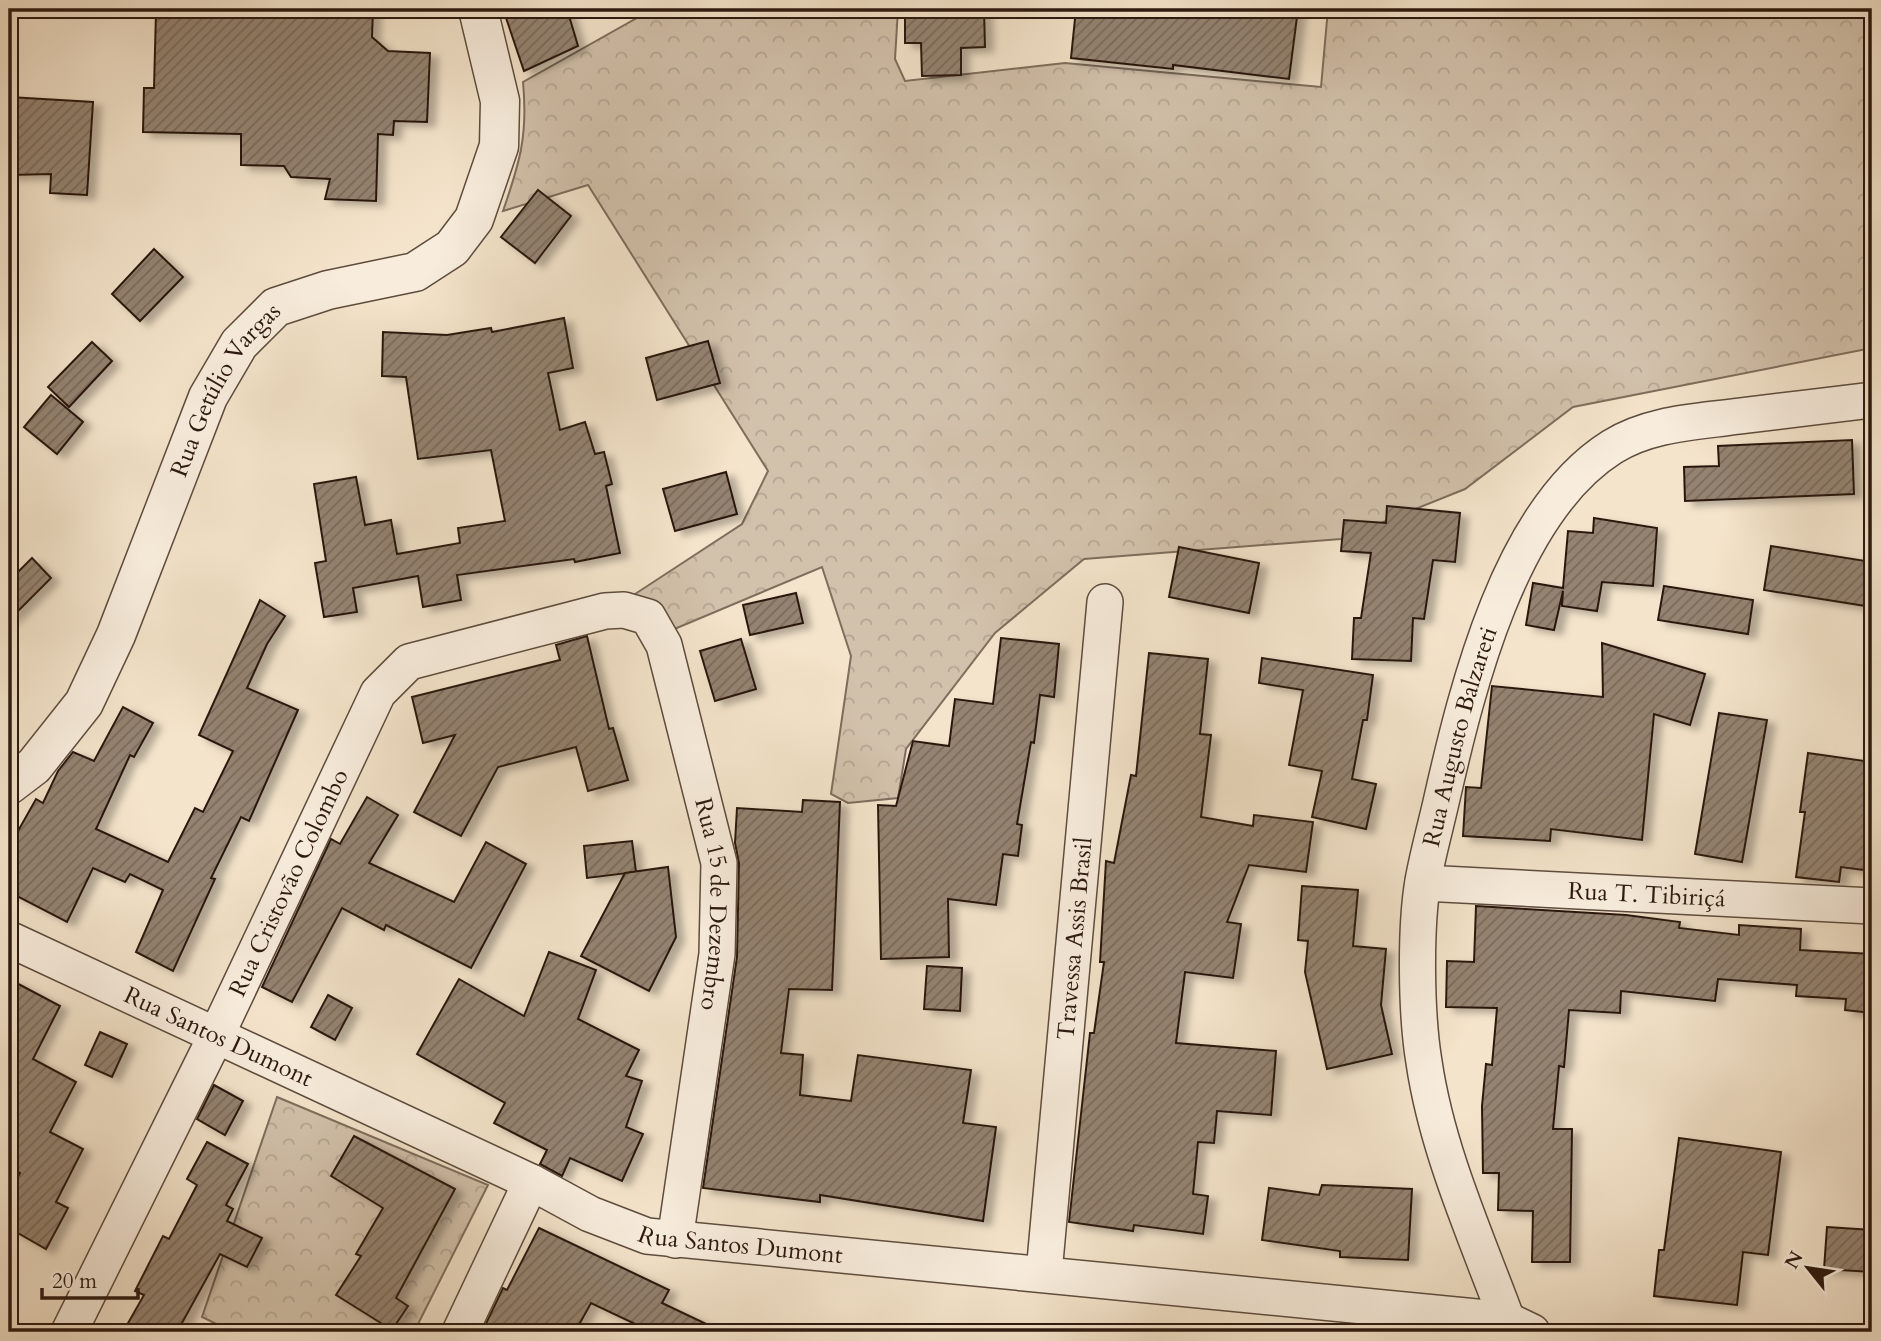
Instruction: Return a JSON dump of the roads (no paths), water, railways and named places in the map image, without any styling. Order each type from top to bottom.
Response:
[{"type":"street","name":"Rua Getúlio Vargas","points":[[9,785],[34,766],[83,703],[116,635],[208,397],[239,344],[276,307],[328,290],[415,272],[452,248],[474,219],[499,146],[500,101],[478,9]]},
{"type":"street","name":"Rua Augusto Balzareti","points":[[1520,1326],[1449,1162],[1423,1062],[1418,979],[1423,883],[1450,760],[1485,639],[1520,560],[1567,487],[1593,461],[1614,446],[1657,428],[1872,400]]},
{"type":"street","name":"Travessa Assis Brasil","points":[[1044,1273],[1105,603]]},
{"type":"street","name":"Rua Cristovão Colombo","points":[[69,1332],[217,1034],[363,721],[393,676],[409,662],[592,614],[624,610],[648,617]]},
{"type":"street","name":"Rua 15 de Dezembro","points":[[648,617],[666,652],[719,863],[717,954],[674,1241]]},
{"type":"street","name":"Rua T. Tibiriçá","points":[[1423,883],[1872,906]]},
{"type":"street","name":"Rua Santos Dumont","points":[[9,939],[531,1182],[616,1226],[674,1241],[1044,1273],[1520,1326]]},
{"type":"street","points":[[460,1332],[531,1182]]}]
